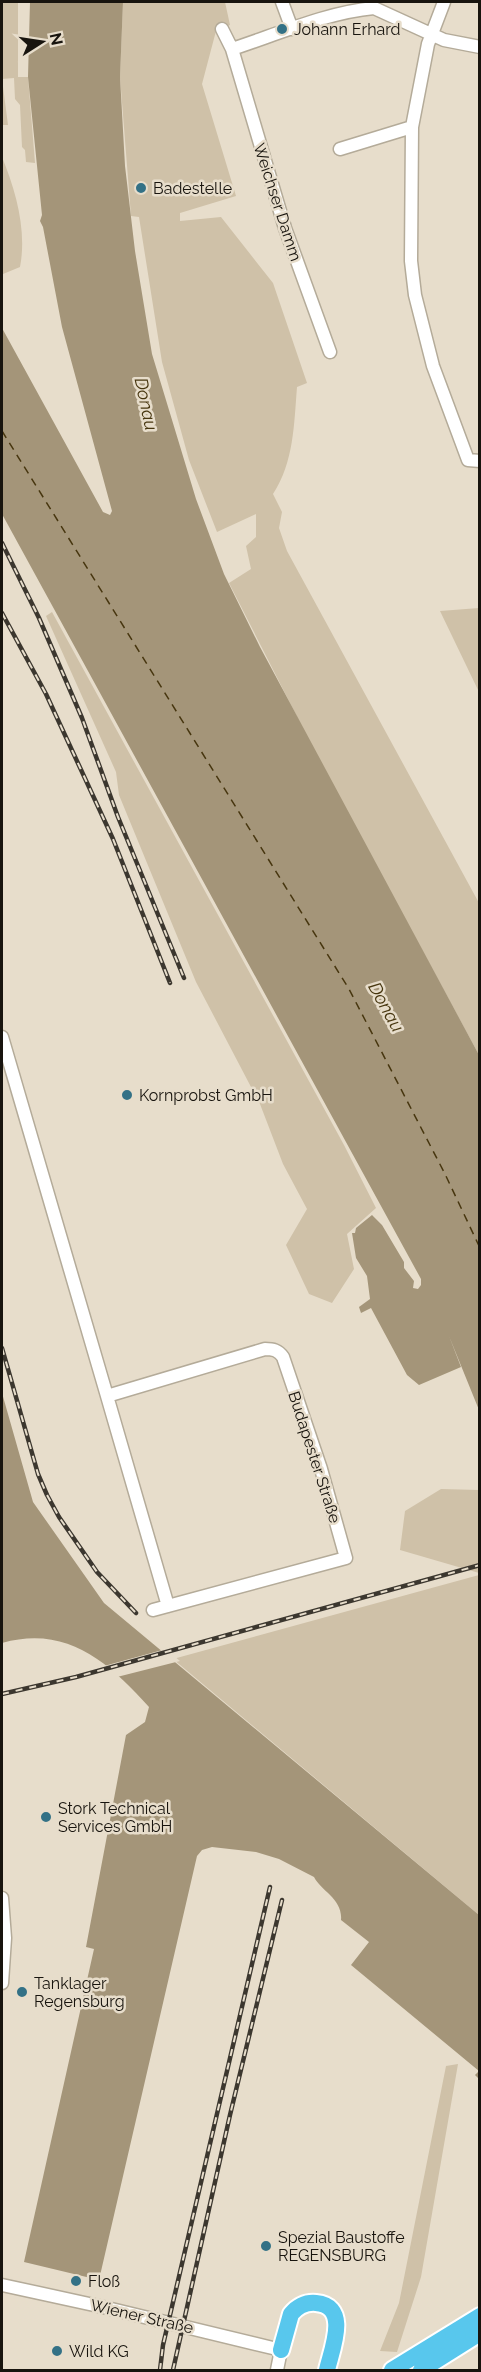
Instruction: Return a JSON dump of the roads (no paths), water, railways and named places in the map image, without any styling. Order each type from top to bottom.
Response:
[{"type":"highway","points":[[281,2350],[291,2313],[307,2303],[320,2304],[332,2313],[338,2327],[330,2366]]},
{"type":"highway","points":[[392,2370],[480,2316]]},
{"type":"highway","points":[[421,2370],[480,2333]]},
{"type":"street","points":[[282,2],[292,29]]},
{"type":"street","points":[[444,2],[428,44],[412,127],[411,261],[424,335],[439,386],[468,460],[480,461]]},
{"type":"street","points":[[232,49],[361,9],[388,6],[432,35],[444,40],[480,47]]},
{"type":"street","name":"Weichser Damm","points":[[222,29],[232,49],[285,228],[330,352]]},
{"type":"street","points":[[340,149],[412,127]]},
{"type":"street","points":[[2,1037],[168,1606]]},
{"type":"street","name":"Budapester Straße","points":[[107,1396],[273,1349],[279,1352],[283,1357],[321,1469],[346,1558],[153,1610]]},
{"type":"street","points":[[2,1898],[5,1938],[2,1983]]},
{"type":"street","name":"Wiener Straße","points":[[2,2285],[281,2350]]},
{"type":"street","points":[[277,2370],[281,2350]]},
{"type":"water","name":"Donau","points":[[30,2],[123,2],[120,77],[125,166],[135,251],[152,354],[196,499],[224,574],[260,647],[479,1055],[479,1410],[449,1336],[461,1367],[419,1385],[407,1375],[371,1308],[361,1313],[359,1307],[370,1299],[367,1276],[356,1258],[352,1233],[355,1233],[356,1228],[372,1215],[382,1225],[404,1262],[404,1268],[414,1281],[413,1288],[418,1289],[421,1279],[2,514],[2,328],[103,512],[110,515],[112,511],[62,327],[40,221],[42,215],[28,77]]},
{"type":"water","points":[[2,1393],[33,1502],[104,1603],[479,1915],[479,2071],[351,1965],[369,1942],[341,1920],[339,1906],[314,1877],[279,1859],[256,1852],[212,1847],[202,1850],[197,1856],[99,2280],[24,2262],[94,1949],[86,1947],[126,1735],[145,1722],[149,1707],[102,1662],[66,1643],[47,1639],[25,1639],[2,1643]]},
{"type":"railway","points":[[2,543],[39,618],[82,718],[118,817],[184,978]]},
{"type":"railway","points":[[2,613],[46,694],[113,839],[170,983]]},
{"type":"railway","points":[[2,1348],[38,1474],[47,1495],[59,1517],[97,1572],[136,1613]]},
{"type":"railway","points":[[2,1694],[76,1677],[480,1565]]},
{"type":"railway","points":[[160,2370],[163,2345],[270,1887]]},
{"type":"railway","points":[[173,2370],[230,2115],[282,1900]]},
{"type":"place","name":"Johann Erhard","points":[[282,29]]},
{"type":"place","name":"Badestelle","points":[[141,188]]},
{"type":"place","name":"Kornprobst GmbH","points":[[127,1095]]},
{"type":"place","name":"Stork Technical Services GmbH","points":[[46,1817]]},
{"type":"place","name":"Tanklager Regensburg","points":[[22,1992]]},
{"type":"place","name":"Spezial Baustoffe REGENSBURG","points":[[266,2246]]},
{"type":"place","name":"Floß","points":[[76,2281]]},
{"type":"place","name":"Wild KG","points":[[57,2351]]}]
